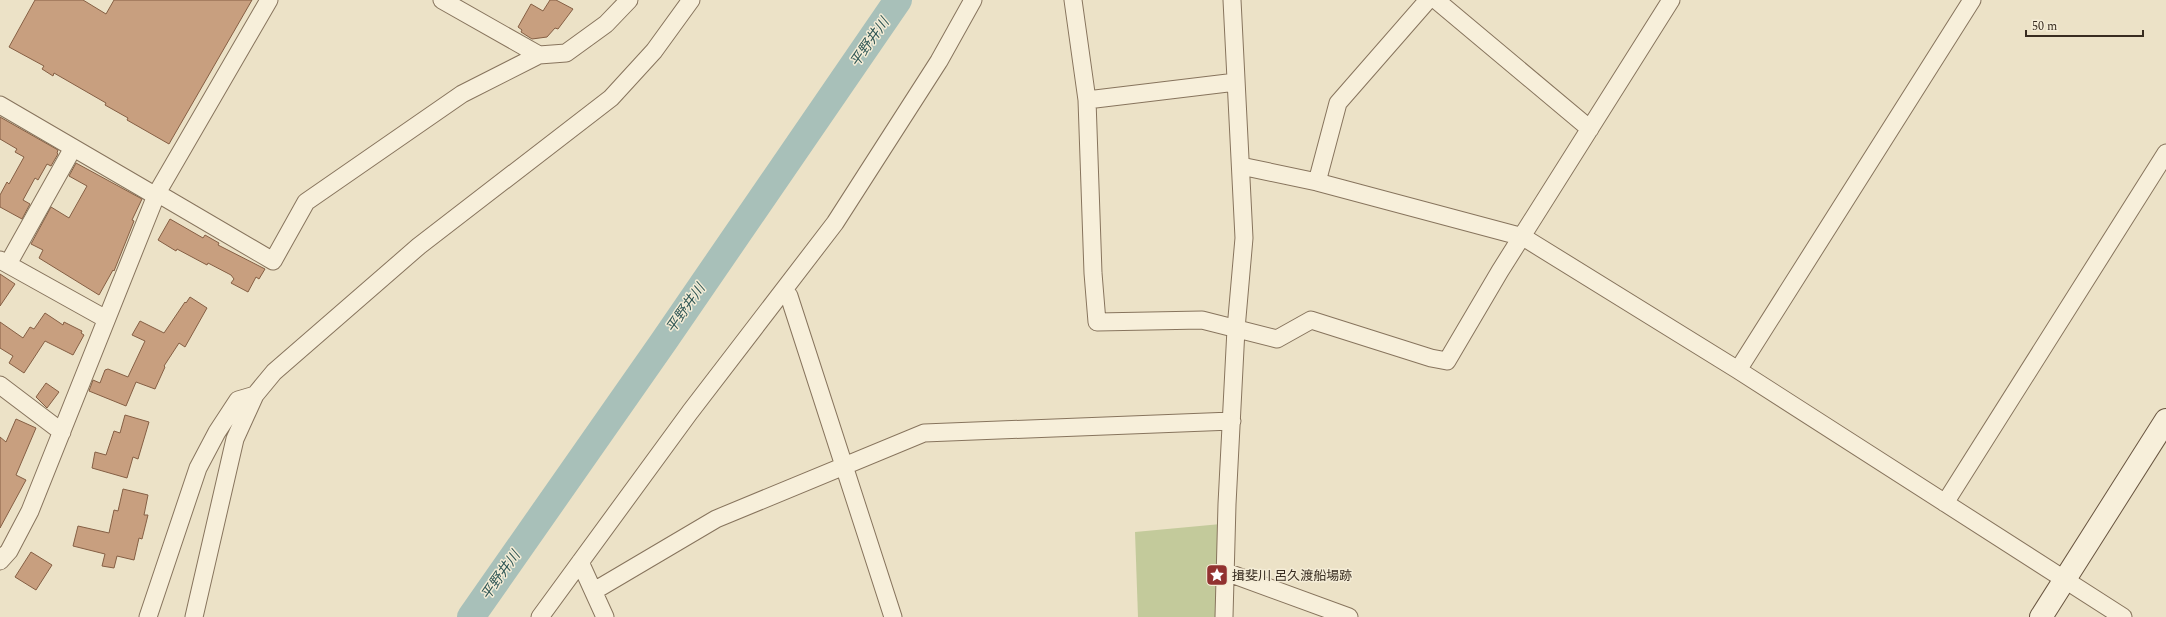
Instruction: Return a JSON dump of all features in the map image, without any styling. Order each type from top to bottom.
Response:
[{"type":"main road","points":[[2041,617],[2166,420]]},
{"type":"street","points":[[0,561],[9,551],[30,511],[156,195],[269,0]]},
{"type":"street","points":[[442,0],[539,55]]},
{"type":"street","points":[[0,104],[73,148],[273,262],[306,202],[462,94],[539,55],[566,53],[606,24],[630,0]]},
{"type":"street","points":[[194,617],[235,439],[255,395],[274,372],[419,246],[611,98],[654,51],[691,0]]},
{"type":"street","points":[[540,617],[686,419],[835,223],[939,61],[974,0]]},
{"type":"street","points":[[1073,0],[1087,100],[1093,273],[1097,322],[1202,320],[1278,340],[1310,320],[1431,358],[1447,361],[1671,0]]},
{"type":"street","points":[[1224,617],[1227,504],[1236,329],[1244,238],[1242,166],[1232,0]]},
{"type":"street","points":[[1317,182],[1338,103],[1428,0]]},
{"type":"street","points":[[1436,0],[1590,129]]},
{"type":"street","points":[[1738,370],[1972,0]]},
{"type":"street","points":[[1087,100],[1236,82]]},
{"type":"street","points":[[73,148],[4,262],[106,319]]},
{"type":"street","points":[[1945,503],[2166,153]]},
{"type":"street","points":[[1242,166],[1317,182],[1523,237],[1738,370],[2123,617]]},
{"type":"street","points":[[784,290],[789,296],[893,617]]},
{"type":"street","points":[[0,385],[62,432]]},
{"type":"street","points":[[148,617],[198,468],[217,432],[238,400],[255,395]]},
{"type":"street","points":[[594,591],[716,519],[844,468],[924,433],[1232,420]]},
{"type":"street","points":[[580,562],[605,617]]},
{"type":"street","points":[[1226,572],[1349,617]]},
{"type":"green space","points":[[1221,524],[1219,617],[1138,617],[1135,532]]},
{"type":"building","points":[[35,0],[83,0],[106,14],[114,0],[252,0],[169,144],[127,120],[128,118],[105,105],[106,103],[54,73],[53,76],[42,69],[44,66],[9,47]]},
{"type":"building","points":[[550,0],[556,0],[573,9],[558,29],[555,28],[547,37],[532,39],[521,32],[522,30],[518,27],[531,4],[543,11]]},
{"type":"building","points":[[0,117],[58,150],[58,154],[51,166],[47,164],[38,180],[35,178],[23,200],[30,204],[22,219],[0,207],[0,195],[7,182],[9,184],[24,157],[15,152],[17,149],[0,139]]},
{"type":"building","points":[[76,163],[142,199],[132,220],[134,221],[114,271],[113,270],[99,295],[39,258],[43,250],[31,244],[51,207],[69,218],[87,186],[69,176]]},
{"type":"building","points":[[170,219],[203,238],[205,235],[219,243],[218,245],[265,269],[259,279],[256,277],[248,292],[231,283],[234,279],[231,275],[208,263],[207,265],[177,249],[176,251],[158,240]]},
{"type":"building","points":[[0,274],[15,284],[0,306]]},
{"type":"building","points":[[190,297],[207,308],[185,347],[179,343],[164,366],[165,367],[155,389],[136,382],[126,406],[89,391],[93,380],[100,383],[105,370],[108,369],[128,377],[145,341],[132,335],[140,321],[164,333]]},
{"type":"building","points":[[45,313],[63,325],[64,322],[82,331],[81,333],[84,335],[73,355],[45,341],[24,373],[9,363],[13,356],[0,348],[0,322],[23,338],[30,327],[34,329]]},
{"type":"building","points":[[46,383],[59,392],[47,408],[36,397]]},
{"type":"building","points":[[125,415],[149,422],[138,459],[133,457],[127,478],[92,468],[95,452],[106,455],[114,431],[120,433]]},
{"type":"building","points":[[16,419],[36,428],[16,475],[26,480],[0,528],[0,437],[6,442]]},
{"type":"building","points":[[123,489],[148,495],[144,515],[148,515],[142,539],[139,538],[134,560],[117,556],[114,568],[102,566],[105,554],[73,546],[78,526],[109,533],[114,510],[118,511]]},
{"type":"building","points":[[31,552],[52,565],[36,590],[15,577]]},
{"type":"waterway","name":"平野井川","points":[[471,617],[664,341],[898,0]]},
{"type":"place","name":"揖斐川 呂久渡船場跡","points":[[1217,575]]}]
